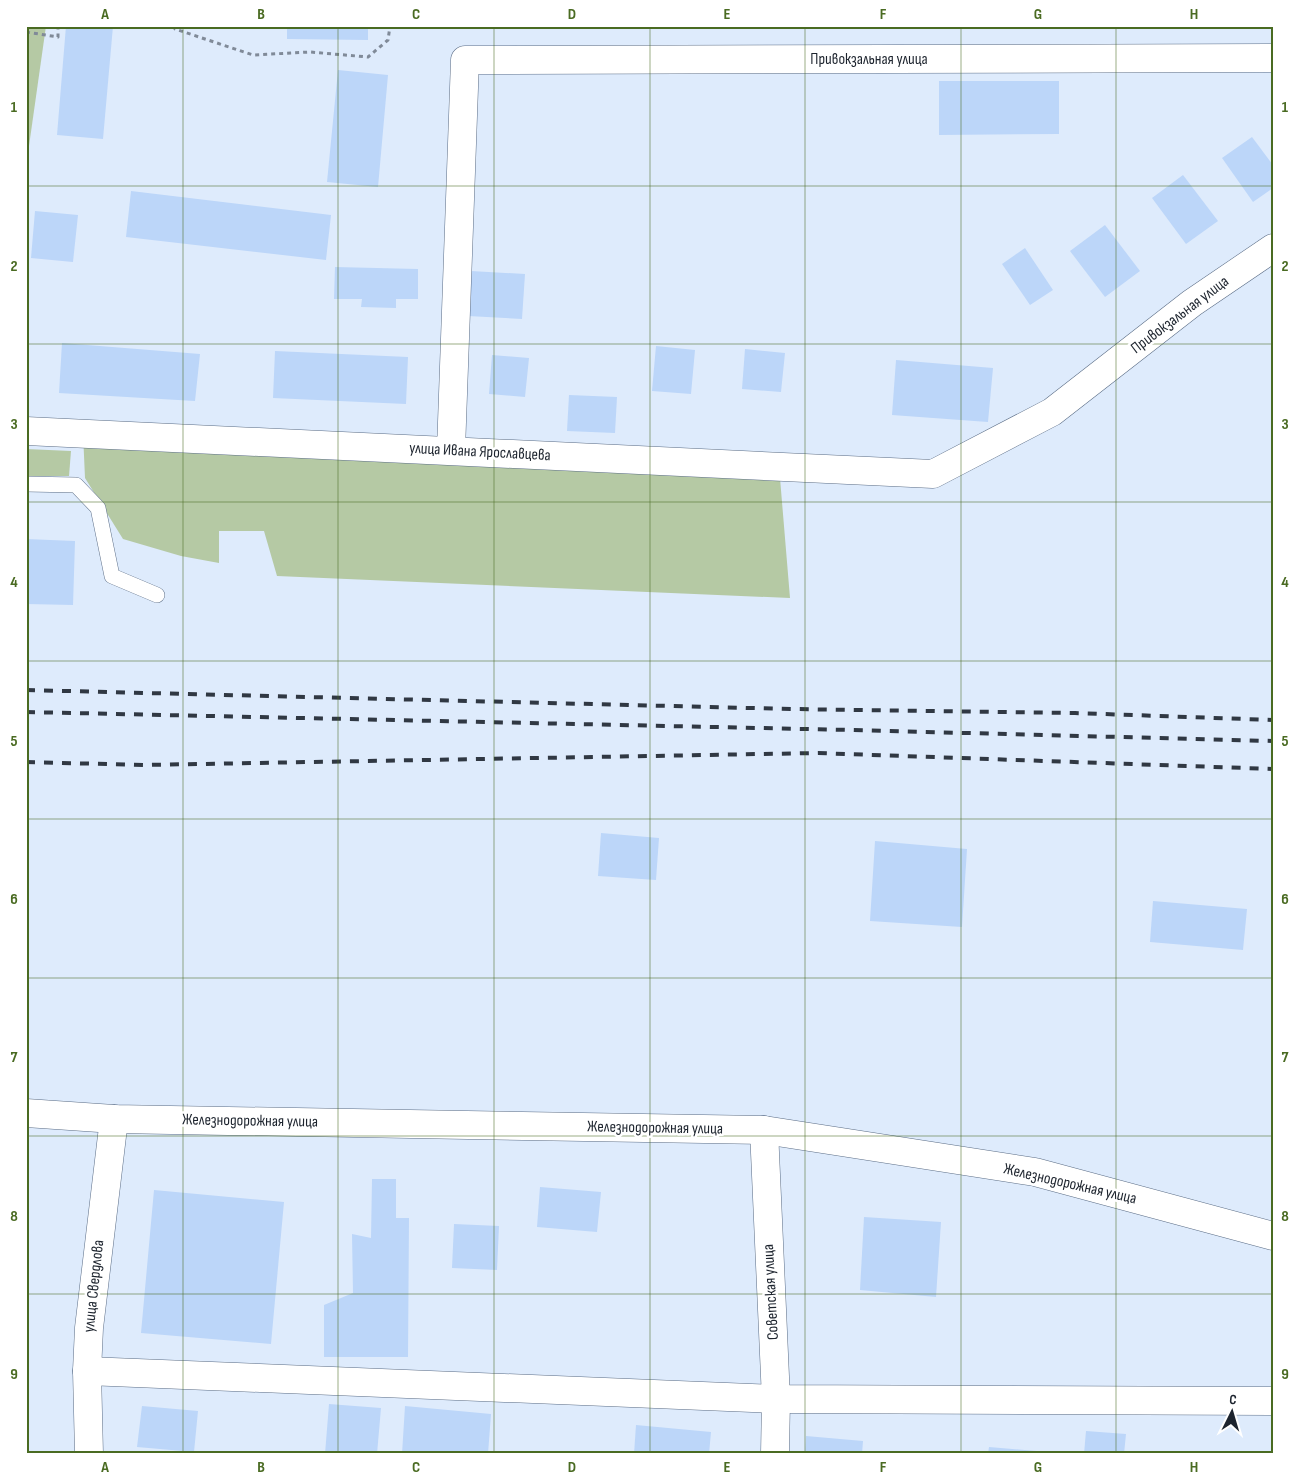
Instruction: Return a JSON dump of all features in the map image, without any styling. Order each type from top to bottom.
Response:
[{"type":"street","name":"Привокзальная улица","points":[[451,450],[465,60],[1273,58]]},
{"type":"street","name":"Привокзальная улица","points":[[933,474],[1052,412],[1192,302],[1273,248]]},
{"type":"street","name":"улица Ивана Ярославцева","points":[[28,429],[933,474]]},
{"type":"street","name":"Железнодорожная улица","points":[[26,1113],[114,1119],[764,1130],[1035,1172],[1273,1236]]},
{"type":"street","name":"улица Свердлова","points":[[89,1454],[87,1371],[89,1328],[114,1119]]},
{"type":"street","name":"Советская улица","points":[[764,1130],[776,1399],[775,1454]]},
{"type":"street","points":[[87,1371],[776,1399],[1273,1400]]},
{"type":"lane","points":[[26,484],[76,484],[98,508],[112,576],[157,595]]},
{"type":"path","points":[[26,32],[58,36],[58,26]]},
{"type":"path","points":[[173,26],[175,29],[253,55],[310,52],[368,57],[388,40],[390,26]]},
{"type":"green space","points":[[26,26],[46,26],[27,160],[26,160]]},
{"type":"green space","points":[[83,433],[779,466],[790,598],[277,576],[264,531],[219,531],[219,563],[181,556],[123,539],[85,478]]},
{"type":"green space","points":[[26,449],[71,451],[69,476],[26,476]]},
{"type":"building","points":[[66,26],[113,26],[103,139],[57,135]]},
{"type":"building","points":[[287,26],[368,26],[368,40],[287,39]]},
{"type":"building","points":[[338,70],[388,75],[378,187],[327,182]]},
{"type":"building","points":[[939,81],[1059,81],[1059,134],[939,135]]},
{"type":"building","points":[[1252,137],[1273,165],[1273,188],[1253,202],[1222,158]]},
{"type":"building","points":[[1183,175],[1218,221],[1186,244],[1152,198]]},
{"type":"building","points":[[131,191],[331,215],[326,260],[126,237]]},
{"type":"building","points":[[35,211],[78,215],[73,262],[31,258]]},
{"type":"building","points":[[1105,225],[1140,271],[1105,297],[1070,251]]},
{"type":"building","points":[[1025,248],[1053,290],[1030,305],[1002,264]]},
{"type":"building","points":[[335,267],[418,269],[418,299],[396,299],[396,308],[361,307],[362,299],[334,299]]},
{"type":"building","points":[[471,271],[525,274],[522,319],[468,316]]},
{"type":"building","points":[[62,343],[200,354],[195,401],[59,393]]},
{"type":"building","points":[[656,346],[695,350],[691,394],[652,391]]},
{"type":"building","points":[[745,349],[785,353],[781,392],[742,389]]},
{"type":"building","points":[[275,351],[408,357],[406,404],[273,398]]},
{"type":"building","points":[[492,355],[529,358],[525,397],[489,394]]},
{"type":"building","points":[[896,360],[993,368],[988,422],[892,415]]},
{"type":"building","points":[[569,395],[617,397],[615,433],[567,431]]},
{"type":"building","points":[[26,539],[75,541],[73,605],[26,604]]},
{"type":"building","points":[[601,833],[659,838],[656,880],[598,876]]},
{"type":"building","points":[[875,841],[967,849],[962,927],[870,921]]},
{"type":"building","points":[[1153,901],[1247,909],[1243,950],[1150,942]]},
{"type":"building","points":[[372,1179],[396,1179],[396,1218],[409,1218],[408,1357],[324,1357],[324,1305],[353,1293],[352,1234],[371,1238]]},
{"type":"building","points":[[540,1187],[601,1192],[597,1232],[537,1227]]},
{"type":"building","points":[[154,1190],[284,1202],[271,1344],[141,1333]]},
{"type":"building","points":[[864,1217],[941,1222],[936,1297],[860,1290]]},
{"type":"building","points":[[454,1224],[499,1226],[497,1270],[452,1268]]},
{"type":"building","points":[[329,1404],[381,1408],[377,1454],[325,1454]]},
{"type":"building","points":[[142,1406],[198,1411],[194,1452],[137,1447]]},
{"type":"building","points":[[405,1406],[491,1414],[488,1454],[402,1454]]},
{"type":"building","points":[[636,1425],[711,1432],[709,1454],[634,1454]]},
{"type":"building","points":[[1086,1431],[1126,1434],[1124,1454],[1084,1454]]},
{"type":"building","points":[[806,1436],[863,1441],[862,1454],[805,1454]]},
{"type":"building","points":[[989,1447],[1048,1452],[1048,1454],[988,1454]]},
{"type":"railway","points":[[26,690],[791,709],[1075,713],[1273,720]]},
{"type":"railway","points":[[26,712],[1273,741]]},
{"type":"railway","points":[[26,762],[143,765],[818,753],[1273,769]]}]
